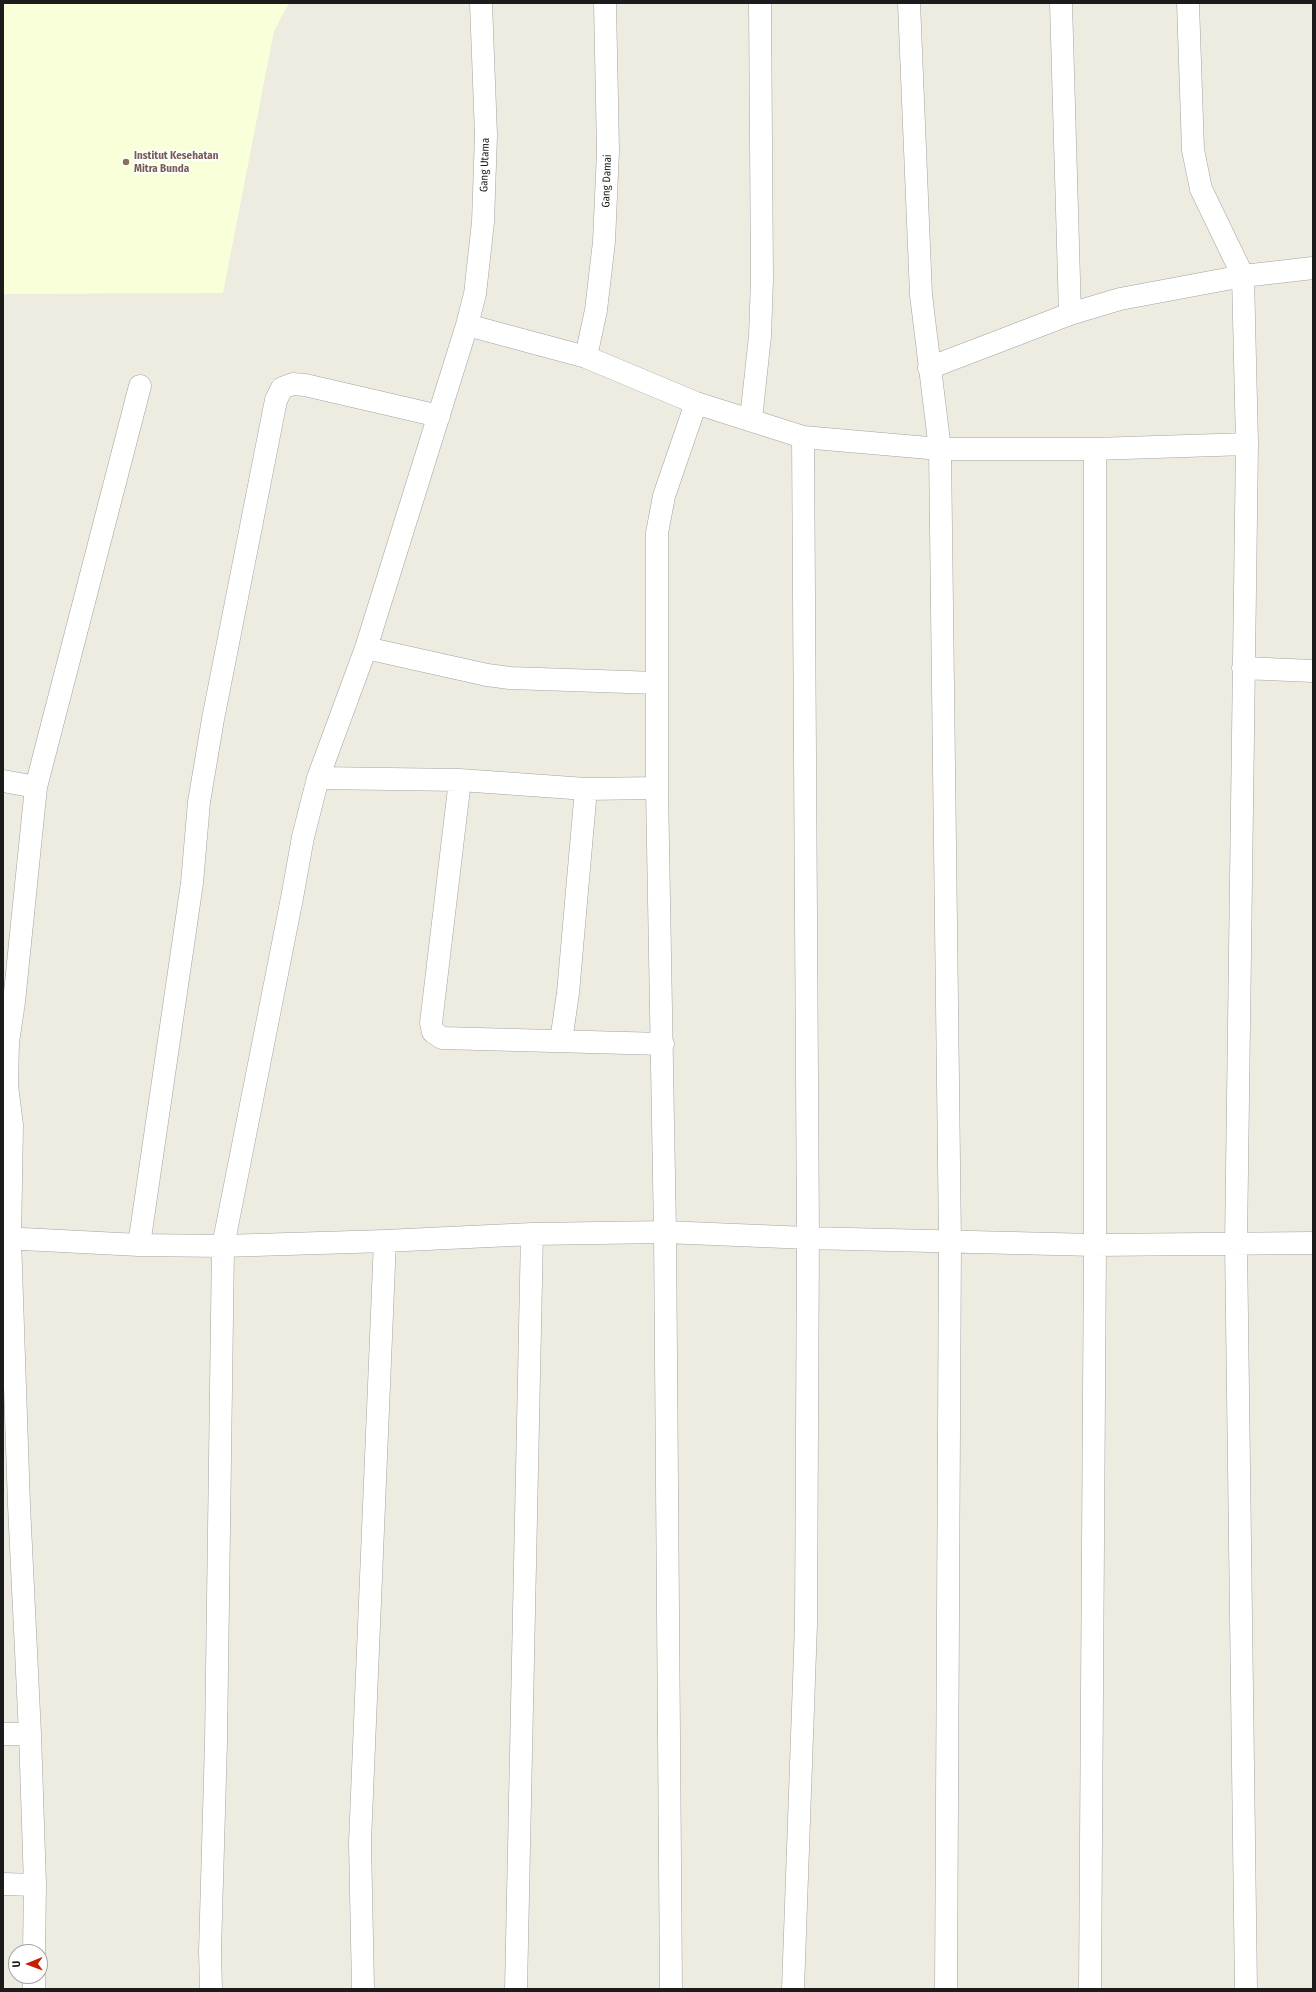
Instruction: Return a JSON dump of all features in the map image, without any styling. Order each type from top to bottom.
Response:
[{"type":"street","name":"Gang Utama","points":[[211,1989],[210,1951],[217,1734],[224,1246],[291,906],[303,837],[318,778],[366,648],[439,416],[475,294],[483,222],[486,135],[481,3]]},
{"type":"street","name":"Gang Damai","points":[[586,357],[596,310],[604,242],[608,151],[605,3]]},
{"type":"street","points":[[751,419],[760,336],[762,279],[760,3]]},
{"type":"street","points":[[909,3],[921,295],[940,449],[950,1241],[946,1989]]},
{"type":"street","points":[[1061,3],[1070,314]]},
{"type":"street","points":[[1188,3],[1193,150],[1202,189],[1243,276],[1247,444],[1236,1243],[1246,1989]]},
{"type":"street","points":[[929,368],[1070,314],[1120,299],[1243,276],[1313,268]]},
{"type":"street","points":[[467,325],[586,357],[696,403],[751,419],[802,437],[940,449],[1095,449],[1247,444]]},
{"type":"street","points":[[139,1245],[192,883],[199,802],[213,719],[276,400],[282,388],[293,384],[305,384],[439,416]]},
{"type":"street","points":[[34,1944],[35,1886],[30,1734],[11,1505],[7,1239],[12,1125],[7,1086],[8,1042],[14,1002],[36,787],[140,386]]},
{"type":"street","points":[[671,1989],[663,1044],[658,788],[657,533],[664,496],[696,403]]},
{"type":"street","points":[[793,1989],[806,1624],[808,1238],[802,437]]},
{"type":"street","points":[[1090,1989],[1095,1245],[1095,449]]},
{"type":"street","points":[[366,648],[487,675],[510,678],[657,683]]},
{"type":"street","points":[[1243,668],[1313,671]]},
{"type":"street","points":[[318,778],[460,780],[586,789],[658,788]]},
{"type":"street","points":[[460,780],[431,1023],[433,1032],[442,1038],[663,1044]]},
{"type":"street","points":[[3,781],[36,787]]},
{"type":"street","points":[[561,1041],[568,993],[586,789]]},
{"type":"street","points":[[7,1239],[139,1245],[224,1246],[384,1241],[532,1234],[665,1232],[808,1238],[1095,1245],[1313,1243]]},
{"type":"street","points":[[516,1989],[532,1234]]},
{"type":"street","points":[[363,1989],[360,1842],[384,1241]]},
{"type":"street","points":[[3,1734],[30,1734]]},
{"type":"street","points":[[3,1884],[35,1886]]},
{"type":"shaded area","name":"Institut Kesehatan Mitra Bunda","points":[[3,3],[289,3],[274,31],[223,293],[3,294]]},
{"type":"place","name":"Institut Kesehatan Mitra Bunda","points":[[126,162]]}]
